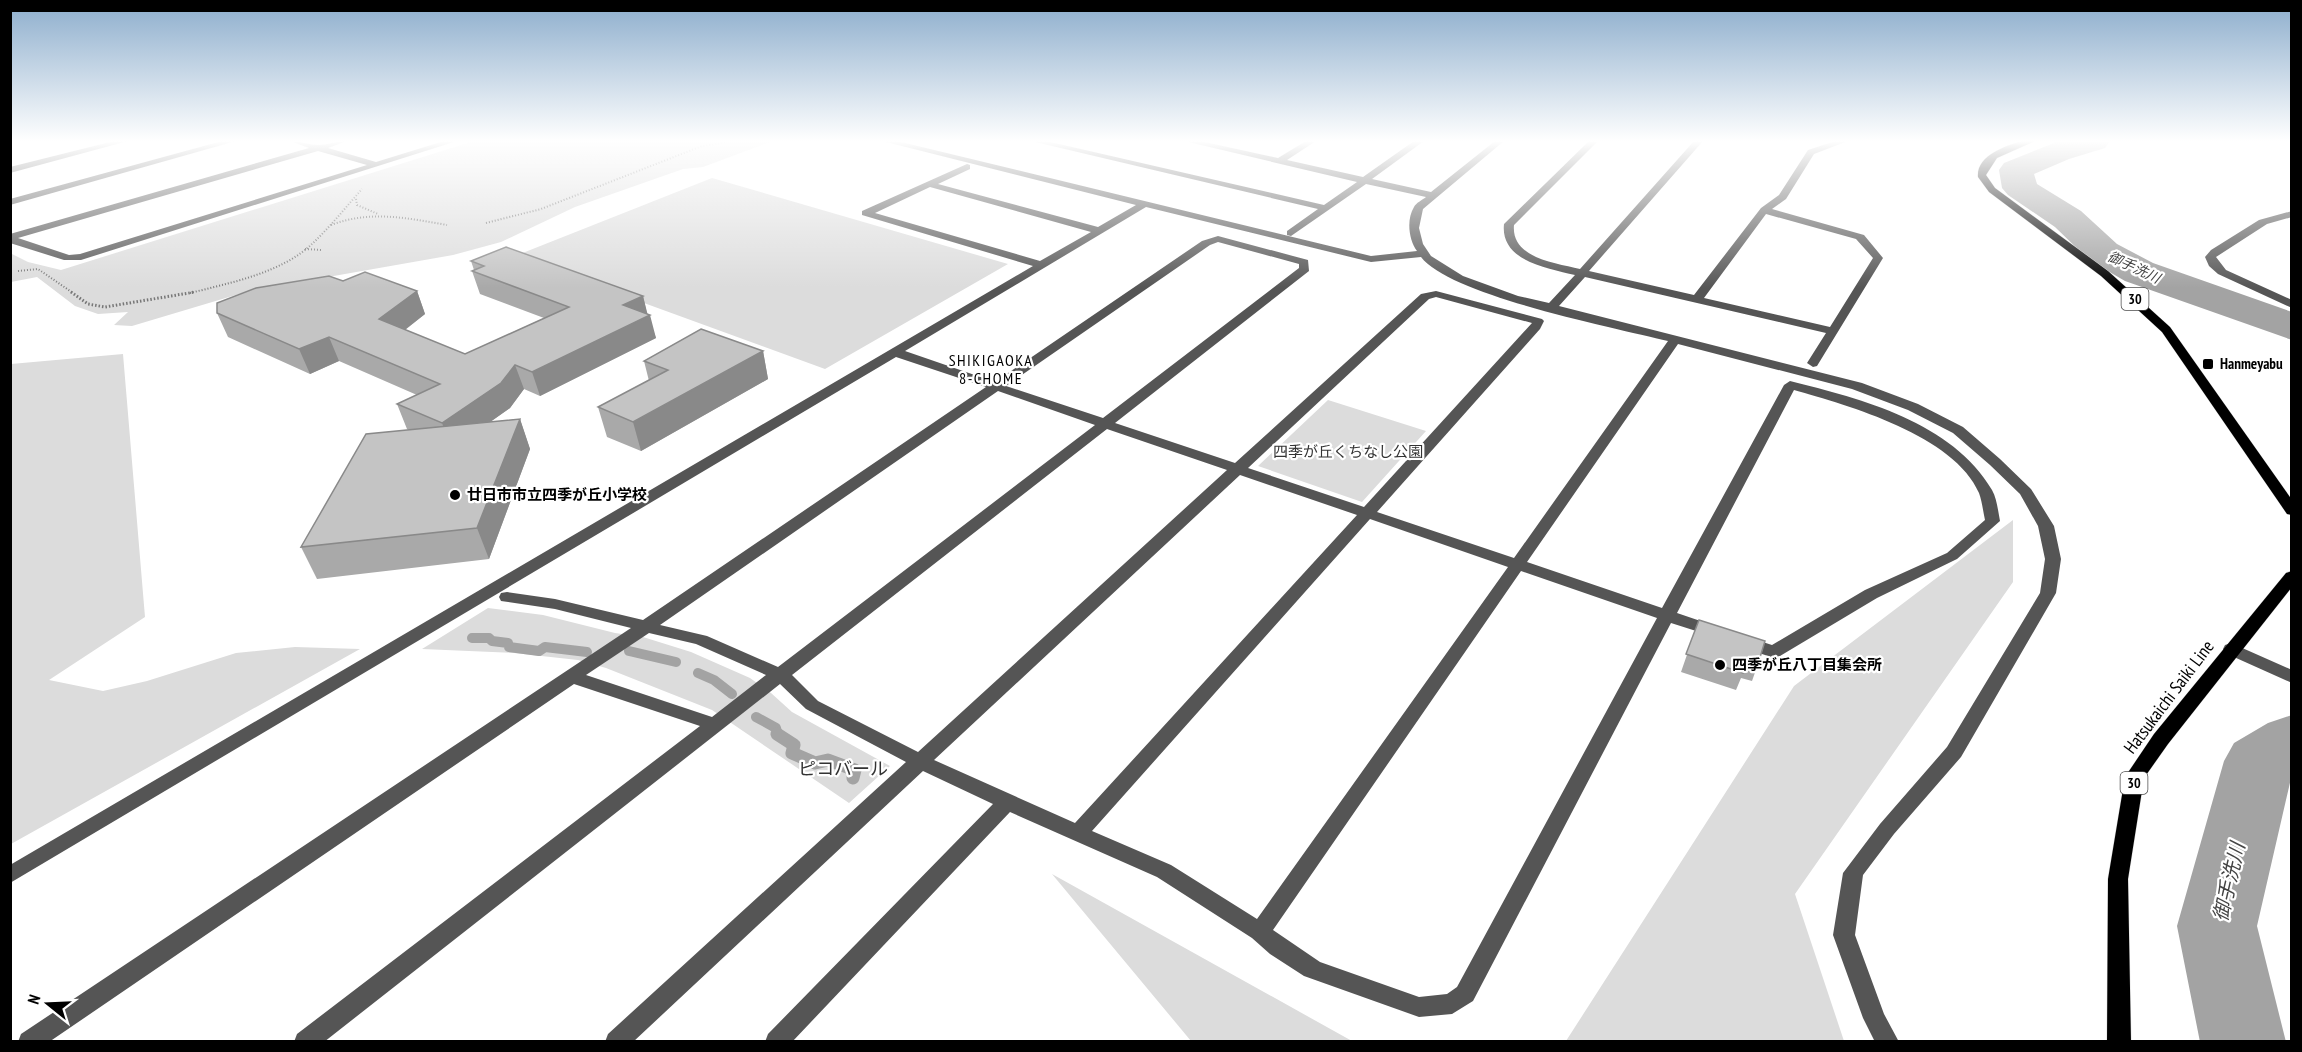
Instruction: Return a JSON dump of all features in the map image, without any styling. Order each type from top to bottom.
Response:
[{"type":"main road","name":"30","points":[[1992,190],[2091,263],[2152,314],[2166,330],[2292,511]]},
{"type":"main road","name":"Hatsukaichi Saiki Line","points":[[2119,1041],[2118,879],[2135,777],[2161,739],[2292,576]]},
{"type":"street","points":[[10,202],[53,190]]},
{"type":"street","points":[[10,238],[174,190]]},
{"type":"street","points":[[10,238],[68,258],[81,257],[296,190]]},
{"type":"street","points":[[916,190],[866,213],[1042,265]]},
{"type":"street","points":[[951,190],[1100,231]]},
{"type":"street","points":[[1088,190],[1371,259],[1422,254]]},
{"type":"street","points":[[1248,190],[1326,208]]},
{"type":"street","points":[[1291,233],[1351,190]]},
{"type":"street","points":[[1411,190],[1434,195]]},
{"type":"street","points":[[1440,190],[1418,208],[1412,223],[1413,238],[1422,254],[1441,268],[1470,283],[1551,308],[1857,386],[1913,407],[1958,430],[1995,462],[2026,492],[2046,526],[2053,559],[2048,593],[1954,752],[1887,829],[1853,873],[1844,935],[1874,1018],[1888,1041]]},
{"type":"street","points":[[1544,190],[1509,224],[1506,232],[1509,243],[1540,263],[1833,331]]},
{"type":"street","points":[[1551,308],[1655,190]]},
{"type":"street","points":[[1696,300],[1764,210],[1783,197],[1787,190]]},
{"type":"street","points":[[10,875],[1145,204]]},
{"type":"street","points":[[1764,210],[1860,237],[1878,258],[1813,363]]},
{"type":"street","points":[[2292,214],[2263,222],[2210,257],[2213,264],[2222,272],[2292,305]]},
{"type":"street","points":[[29,1041],[572,677],[1206,243],[1218,239],[1304,262],[1305,269],[305,1041]]},
{"type":"street","points":[[615,1041],[1425,296],[1436,294],[1538,321],[1536,327],[1078,832]]},
{"type":"street","points":[[1260,932],[1675,340]]},
{"type":"street","points":[[507,597],[555,604],[700,640],[781,675],[812,705],[918,760],[1164,871],[1260,932],[1312,969],[1419,1007],[1452,1004],[1465,994],[1667,616],[1791,385],[1865,405],[1915,428],[1938,442],[1974,473],[1992,504],[1992,521],[1952,556],[1871,594],[1774,652],[1667,616],[1518,564],[1237,469],[997,386],[895,352]]},
{"type":"street","points":[[2231,650],[2292,677]]},
{"type":"street","points":[[572,677],[714,724]]},
{"type":"street","points":[[776,1041],[1007,802]]},
{"type":"path","points":[[361,190],[356,194],[357,205],[379,215]]},
{"type":"path","points":[[486,223],[541,209],[589,190]]},
{"type":"path","points":[[18,271],[38,269],[88,304],[113,306],[157,300],[234,282],[276,266],[304,249],[356,199]]},
{"type":"path","points":[[328,227],[359,216],[379,215],[447,225]]},
{"type":"path","points":[[304,249],[322,250]]},
{"type":"green space","points":[[317,190],[623,190],[575,207],[501,242],[453,255],[249,291],[132,326],[114,325],[128,312],[98,314],[75,306],[37,277],[11,282],[10,253],[28,262],[61,270]]},
{"type":"green space","points":[[681,190],[754,190],[1008,264],[825,369],[515,256]]},
{"type":"green space","points":[[123,354],[145,617],[49,680],[103,691],[147,681],[236,653],[295,647],[360,649],[11,844],[11,364]]},
{"type":"green space","name":"四季が丘くちなし公園","points":[[1328,400],[1426,431],[1362,502],[1258,466]]},
{"type":"green space","points":[[2013,520],[2013,582],[1795,894],[1844,1041],[1566,1041],[1794,686]]},
{"type":"green space","name":"ピコバール","points":[[488,608],[543,615],[615,633],[643,637],[691,652],[750,678],[792,712],[890,766],[849,803],[712,710],[606,668],[578,660],[514,653],[422,649]]},
{"type":"green space","points":[[1052,874],[1352,1041],[1191,1041]]},
{"type":"building","points":[[506,247],[643,296],[623,305],[650,315],[532,372],[515,365],[501,383],[442,423],[397,404],[440,384],[329,337],[299,349],[217,313],[217,303],[256,288],[329,276],[343,281],[365,272],[417,291],[379,319],[465,354],[569,307],[472,271],[484,266],[471,261]]},
{"type":"building","points":[[701,329],[763,351],[633,422],[598,407],[668,370],[644,361]]},
{"type":"building","points":[[520,419],[477,528],[301,547],[366,434]]},
{"type":"building","points":[[1699,620],[1765,641],[1758,664],[1747,660],[1743,673],[1686,654]]},
{"type":"waterway","name":"御手洗川","points":[[2023,190],[2068,219],[2103,252],[2139,272],[2292,327]]},
{"type":"waterway","points":[[472,638],[489,638],[492,641],[508,643],[509,647],[539,651],[545,647],[587,652]]},
{"type":"waterway","points":[[629,651],[676,662]]},
{"type":"waterway","points":[[698,673],[714,680],[732,694]]},
{"type":"waterway","points":[[756,717],[776,728],[778,735]]},
{"type":"waterway","points":[[778,735],[794,745],[792,753],[815,763],[828,760],[855,770],[853,778]]},
{"type":"waterway","name":"御手洗川","points":[[2243,1042],[2217,926],[2259,761],[2292,740]]},
{"type":"place","name":"Hanmeyabu","points":[[2208,364]]},
{"type":"place","name":"廿日市市立四季が丘小学校","points":[[455,495]]},
{"type":"place","name":"四季が丘八丁目集会所","points":[[1720,665]]},
{"type":"district","name":"SHIKIGAOKA 8-CHOME","points":[[991,369]]}]
